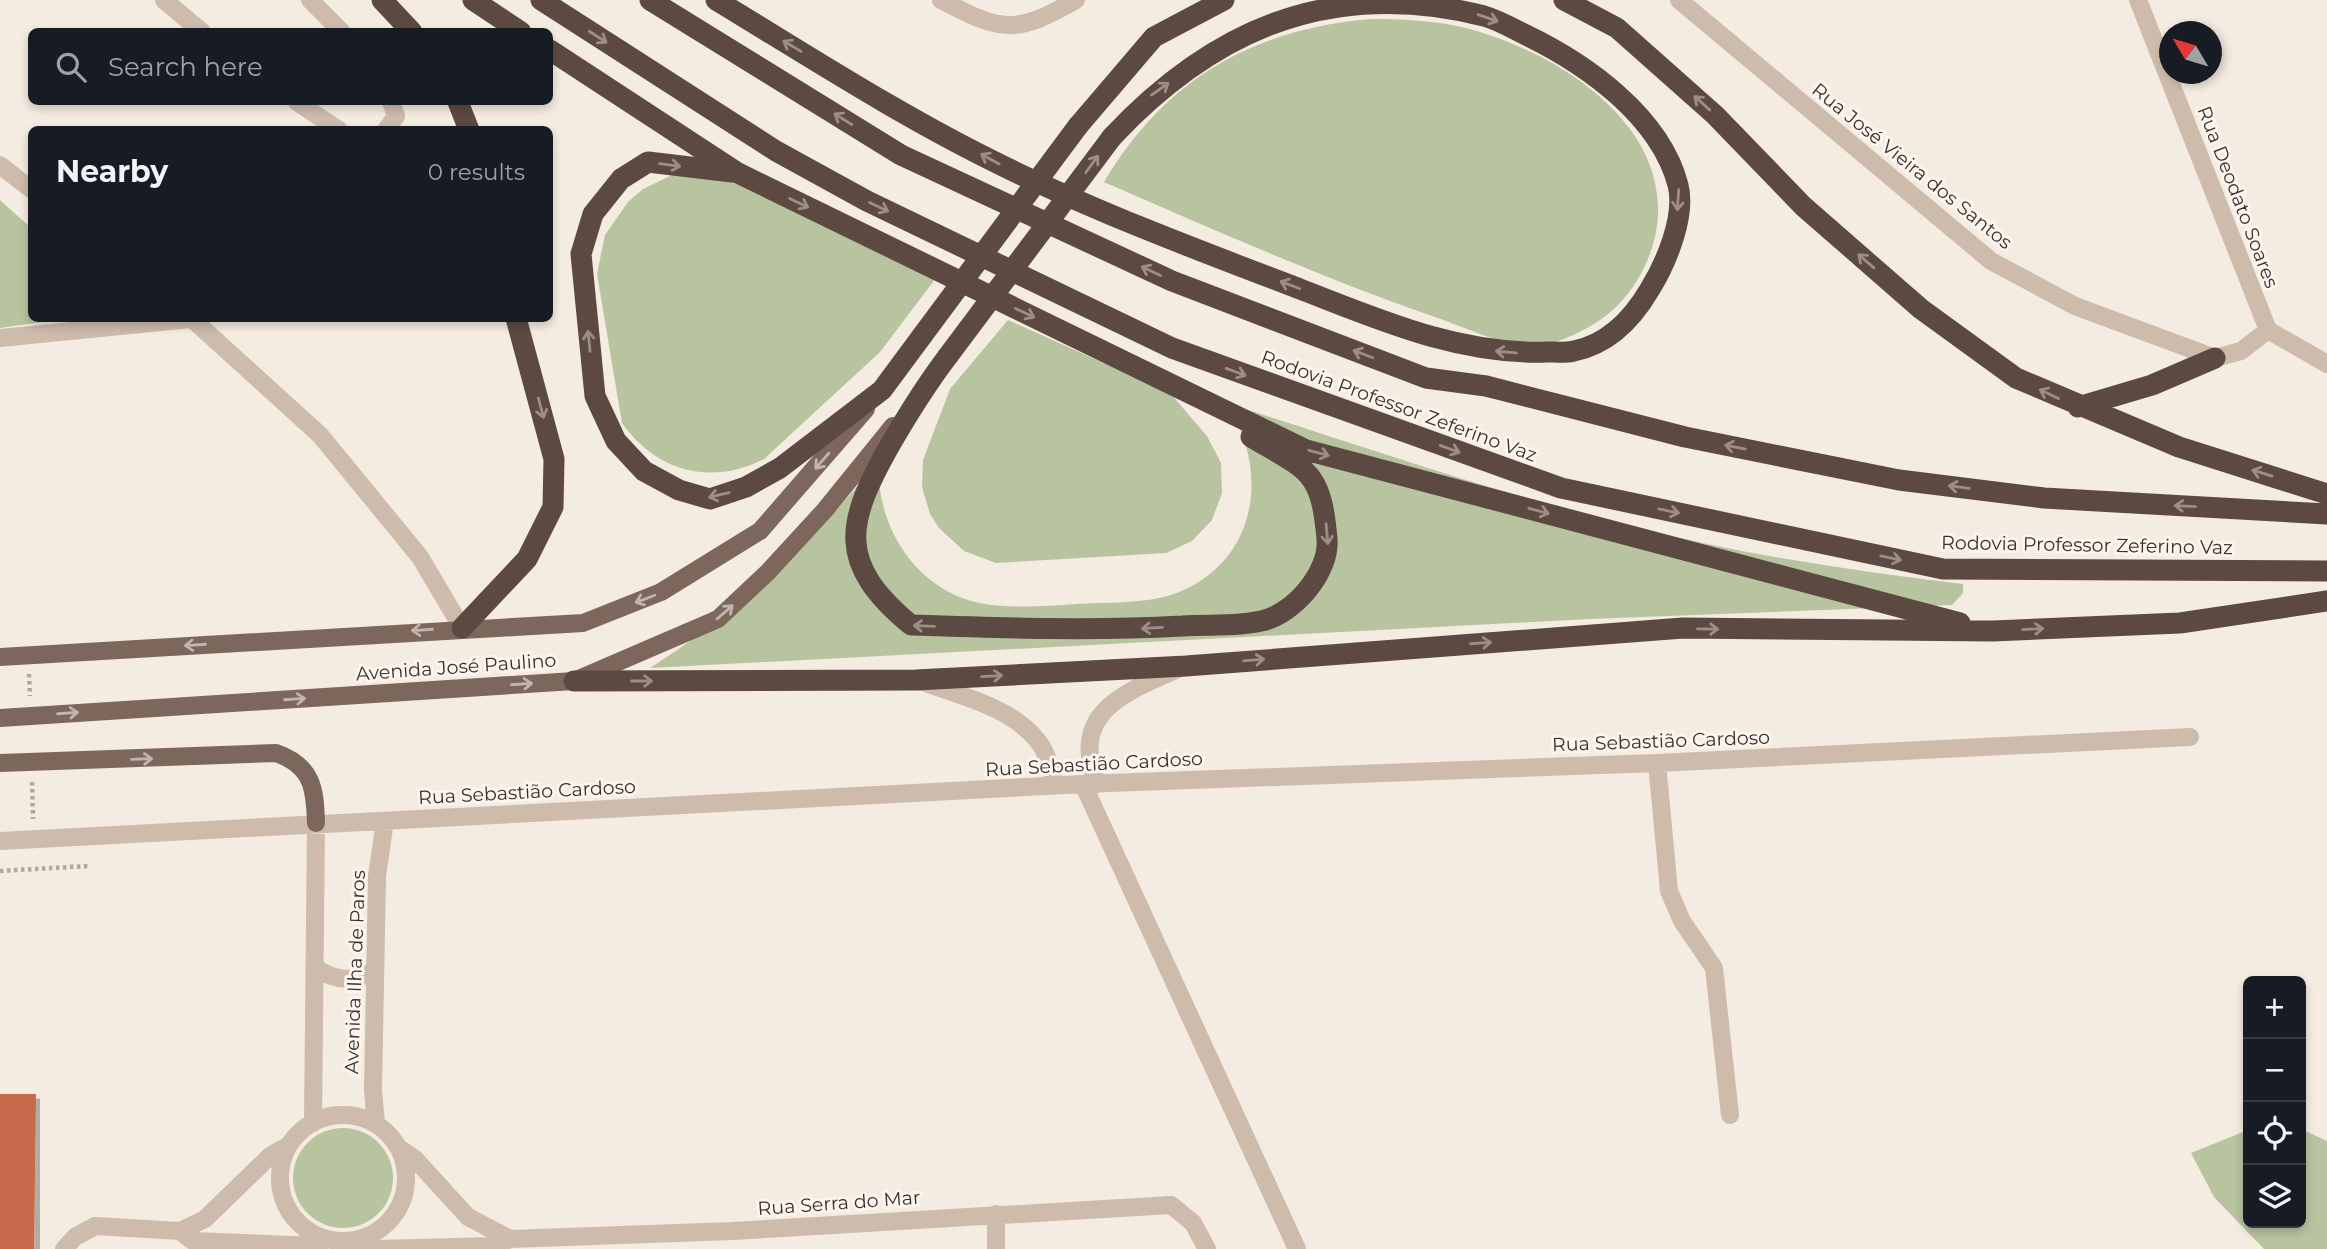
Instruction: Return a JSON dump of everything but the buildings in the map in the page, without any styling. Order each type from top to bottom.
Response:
[{"type":"highway","points":[[382,0],[408,28]]},
{"type":"highway","points":[[473,0],[515,28]]},
{"type":"highway","name":"Rodovia Professor Zeferino Vaz","points":[[541,0],[788,157],[867,201],[1172,348],[1561,488],[1943,569],[2327,571]]},
{"type":"highway","name":"Rodovia Professor Zeferino Vaz","points":[[650,0],[901,155],[1172,281],[1426,378],[1486,386],[1685,437],[1899,480],[2044,498],[2327,514]]},
{"type":"highway","points":[[716,0],[894,107],[1002,166],[1164,237],[1439,340],[1508,353],[1574,351],[1609,338],[1637,311],[1657,278],[1676,233],[1679,188],[1662,150],[1624,99],[1569,55],[1488,17],[1416,3],[1338,6],[1267,24],[1211,54],[1151,95],[1112,136],[948,356],[924,388],[865,489],[854,537],[861,566],[873,590],[911,625],[1089,631],[1263,621],[1292,606],[1312,583],[1328,548],[1324,502],[1308,471],[1199,406],[1184,391]]},
{"type":"highway","points":[[738,173],[648,162],[621,179],[593,214],[581,254],[595,396],[616,440],[644,471],[678,490],[710,499],[746,487],[780,468],[882,390],[1078,126],[1154,37],[1224,0]]},
{"type":"highway","points":[[1564,0],[1617,28],[1715,115],[1803,206],[1921,309],[2016,378],[2078,407],[2179,447],[2327,494]]},
{"type":"highway","points":[[553,52],[738,173],[1306,450],[1993,631]]},
{"type":"highway","points":[[459,105],[467,126]]},
{"type":"highway","points":[[461,628],[496,595],[527,559],[553,507],[554,459],[517,322]]},
{"type":"highway","points":[[2078,407],[2152,385],[2215,358]]},
{"type":"highway","points":[[574,681],[916,680],[1186,666],[1684,628],[1993,631],[2180,623],[2327,601]]},
{"type":"main road","name":"Avenida José Paulino","points":[[0,718],[574,681],[718,619],[768,572],[825,510],[924,388]]},
{"type":"main road","name":"Avenida José Paulino","points":[[0,657],[583,622],[661,592],[760,531],[882,390]]},
{"type":"main road","points":[[0,763],[276,753],[288,757],[309,778],[315,790],[316,823]]},
{"type":"street","points":[[164,0],[197,28]]},
{"type":"street","points":[[310,0],[338,28]]},
{"type":"street","points":[[941,0],[980,21],[1007,27],[1039,21],[1076,0]]},
{"type":"street","name":"Rua José Vieira dos Santos","points":[[1679,0],[1991,261],[2075,306],[2215,358]]},
{"type":"street","name":"Rua Deodato Soares","points":[[2138,0],[2268,330]]},
{"type":"street","points":[[302,105],[333,126]]},
{"type":"street","points":[[389,126],[396,116],[392,105]]},
{"type":"street","points":[[0,165],[28,187]]},
{"type":"street","points":[[0,338],[161,322]]},
{"type":"street","points":[[194,322],[320,435],[420,557],[461,628]]},
{"type":"street","points":[[2215,358],[2241,351],[2268,330],[2327,364]]},
{"type":"street","points":[[1186,666],[1122,694],[1105,708],[1092,727],[1089,748],[1090,784],[1297,1249]]},
{"type":"street","points":[[916,680],[1004,713],[1036,738],[1048,758],[1055,786]]},
{"type":"street","name":"Rua Sebastião Cardoso","points":[[0,841],[1090,784],[1657,763],[2190,737]]},
{"type":"street","points":[[1657,763],[1669,891],[1682,921],[1714,968],[1730,1115]]},
{"type":"street","name":"Avenida Ilha de Paros","points":[[376,1124],[373,1090],[377,876],[385,821]]},
{"type":"street","name":"Avenida Ilha de Paros","points":[[313,1123],[316,823]]},
{"type":"street","points":[[315,967],[324,974],[346,980],[357,979],[375,970]]},
{"type":"street","points":[[180,1231],[205,1219],[271,1155],[289,1145],[313,1123],[345,1115],[376,1124],[399,1148],[415,1159],[468,1217],[510,1239]]},
{"type":"street","points":[[289,1145],[279,1177],[281,1193],[297,1222],[341,1243],[373,1234],[397,1212],[407,1180],[399,1148]]},
{"type":"street","name":"Rua Serra do Mar","points":[[70,1243],[95,1226],[180,1231],[193,1241],[315,1246],[341,1243],[376,1249],[495,1246],[510,1239],[732,1240],[996,1214],[1171,1205],[1193,1223],[1207,1249]]},
{"type":"street","points":[[996,1214],[996,1249]]},
{"type":"path","points":[[0,871],[88,866]]},
{"type":"green space","points":[[1371,19],[1453,25],[1514,44],[1580,81],[1609,105],[1633,133],[1650,164],[1658,199],[1655,237],[1647,262],[1634,286],[1607,315],[1561,340],[1532,346],[1512,344],[1307,269],[1104,182],[1128,146],[1155,114],[1184,88],[1216,66],[1251,48],[1288,34]]},
{"type":"green space","points":[[713,170],[936,278],[880,352],[764,459],[724,472],[686,470],[668,463],[636,440],[622,423],[597,274],[605,235],[628,202],[643,189],[676,173]]},
{"type":"green space","points":[[0,200],[28,225],[28,322],[43,322],[0,328]]},
{"type":"green space","points":[[1008,320],[1170,393],[1207,436],[1221,463],[1222,493],[1212,520],[1192,541],[1166,553],[996,563],[964,551],[939,528],[930,514],[922,487],[923,460],[950,389]]},
{"type":"green space","points":[[1226,403],[1430,469],[1586,515],[1678,538],[1759,554],[1963,584],[1963,593],[1952,605],[1590,619],[650,668],[714,623],[773,574],[801,548],[878,461],[879,487],[885,511],[894,535],[907,556],[923,574],[965,599],[991,605],[1034,606],[1136,601],[1171,595],[1200,581],[1222,562],[1238,540],[1248,514],[1251,486],[1249,458],[1240,430]]},
{"type":"green space","points":[[343,1128],[362,1132],[378,1143],[389,1159],[393,1178],[389,1197],[378,1213],[362,1224],[343,1228],[324,1224],[308,1213],[297,1197],[293,1178],[297,1159],[308,1143],[324,1132]]},
{"type":"green space","points":[[2306,1131],[2327,1141],[2327,1249],[2264,1249],[2244,1228],[2306,1228]]},
{"type":"green space","points":[[2243,1132],[2243,1227],[2214,1197],[2191,1153]]}]
